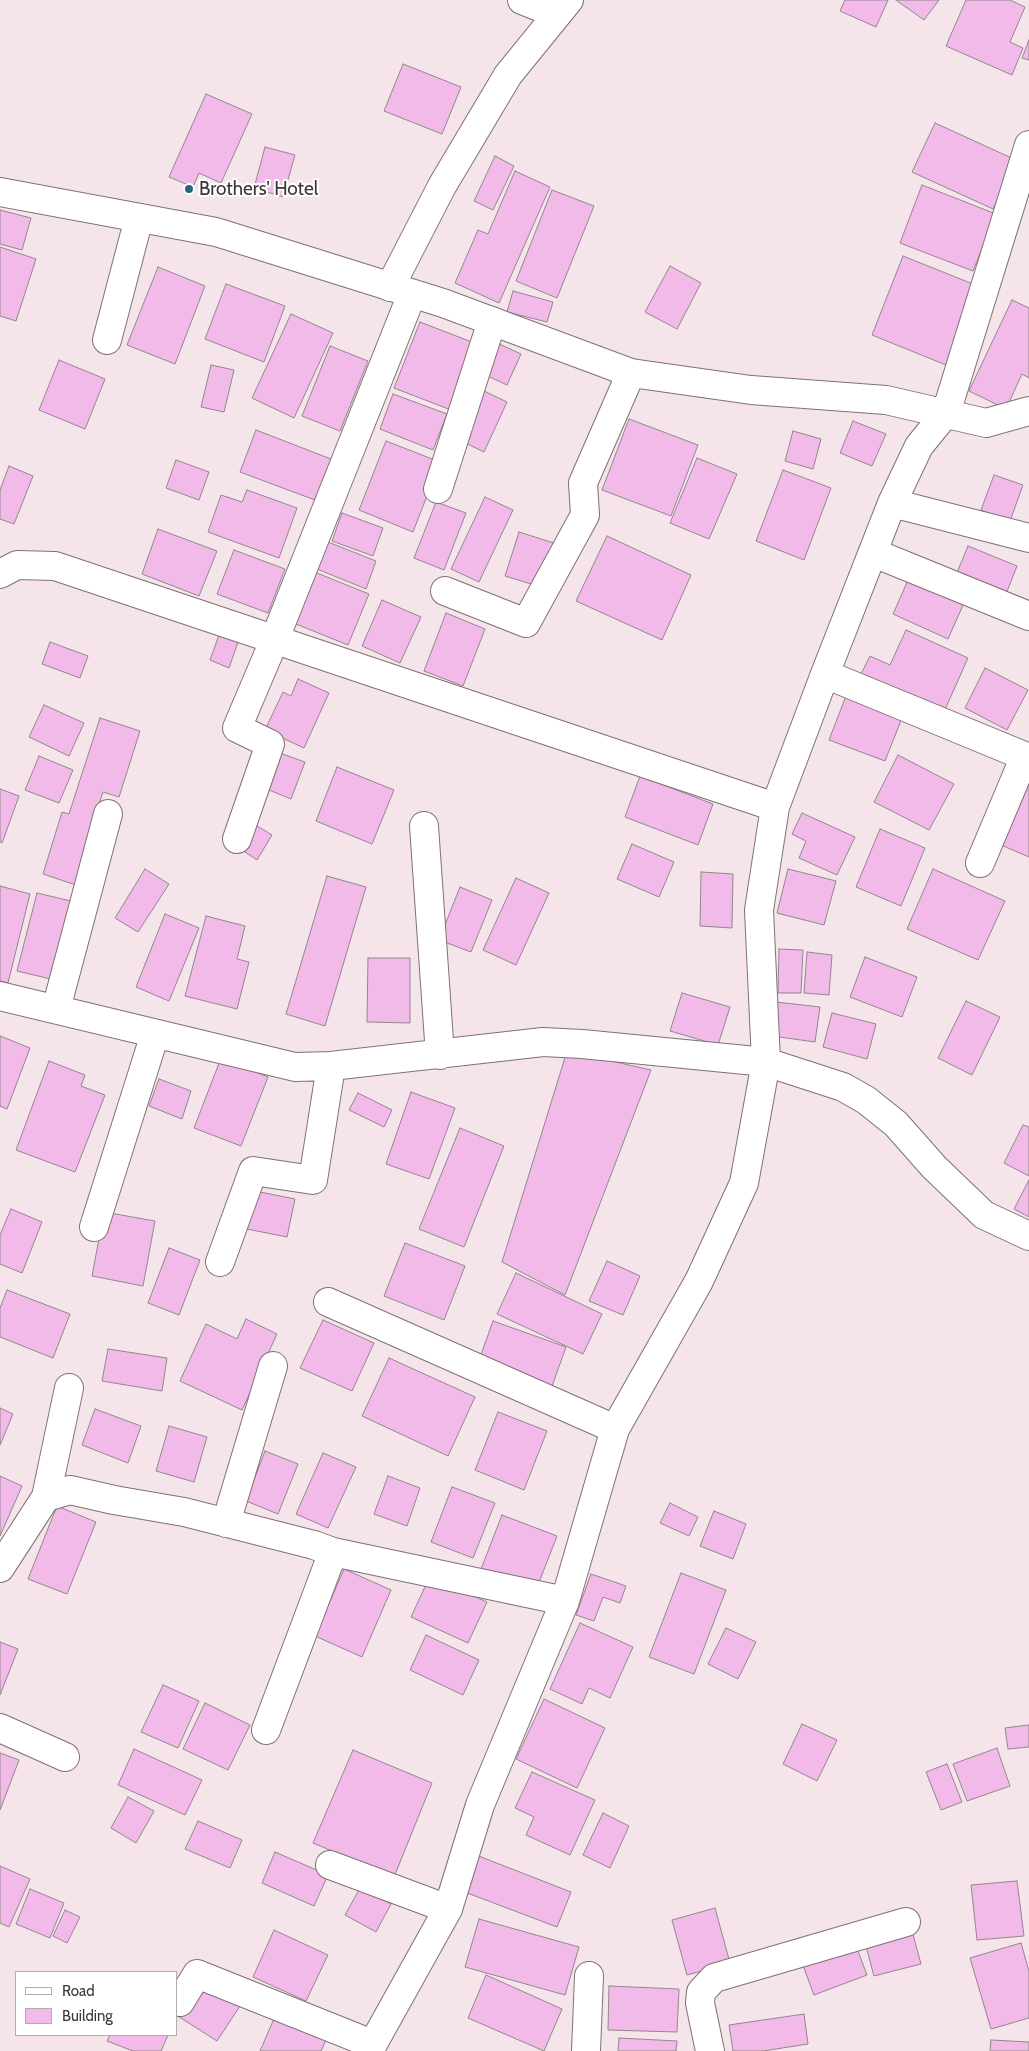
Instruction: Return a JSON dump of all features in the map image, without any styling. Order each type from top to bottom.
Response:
[{"type":"street","points":[[237,839],[270,744],[237,728],[274,641],[401,290],[442,186],[508,75],[563,7],[522,0]]},
{"type":"street","points":[[178,2001],[180,2002],[197,1974],[371,2047],[448,1908],[480,1805],[565,1601],[615,1429],[699,1281],[744,1183],[766,1062],[759,910],[775,807],[892,503],[919,446],[946,413],[1029,145]]},
{"type":"street","points":[[0,192],[216,232],[401,290],[492,321],[631,373],[751,390],[886,400],[986,423],[1029,411]]},
{"type":"street","points":[[107,340],[140,218]]},
{"type":"street","points":[[438,489],[492,321]]},
{"type":"street","points":[[444,591],[526,623],[585,515],[583,483],[631,373]]},
{"type":"street","points":[[892,503],[1029,538]]},
{"type":"street","points":[[874,553],[1029,616]]},
{"type":"street","points":[[0,574],[17,565],[55,566],[274,641],[775,807]]},
{"type":"street","points":[[825,674],[1027,757],[980,864]]},
{"type":"street","points":[[56,1009],[108,814]]},
{"type":"street","points":[[424,826],[440,1055]]},
{"type":"street","points":[[0,996],[295,1067],[331,1066],[543,1042],[766,1062],[843,1087],[866,1100],[896,1124],[947,1180],[984,1214],[1029,1236]]},
{"type":"street","points":[[94,1227],[156,1034]]},
{"type":"street","points":[[220,1262],[253,1171],[313,1180],[331,1066]]},
{"type":"street","points":[[328,1302],[615,1429]]},
{"type":"street","points":[[226,1523],[273,1366]]},
{"type":"street","points":[[0,1568],[46,1497],[69,1388]]},
{"type":"street","points":[[46,1497],[70,1490],[184,1512],[314,1545],[333,1552],[565,1601]]},
{"type":"street","points":[[266,1730],[333,1552]]},
{"type":"street","points":[[0,1728],[65,1757]]},
{"type":"street","points":[[330,1865],[448,1908]]},
{"type":"street","points":[[710,2051],[700,2003],[701,1992],[714,1978],[906,1922]]},
{"type":"street","points":[[586,2051],[589,1976]]},
{"type":"building","points":[[845,0],[888,0],[876,27],[840,11]]},
{"type":"building","points":[[896,0],[939,0],[924,20]]},
{"type":"building","points":[[966,0],[1010,0],[1025,7],[1010,42],[1023,48],[1012,75],[946,46]]},
{"type":"building","points":[[1029,40],[1029,60],[1022,58]]},
{"type":"building","points":[[403,64],[461,87],[442,134],[384,111]]},
{"type":"building","points":[[206,94],[252,114],[221,183],[199,173],[193,187],[169,177]]},
{"type":"building","points":[[935,123],[1016,160],[993,209],[912,172]]},
{"type":"building","points":[[265,147],[295,155],[283,197],[254,188]]},
{"type":"building","points":[[495,156],[514,166],[493,210],[474,201]]},
{"type":"building","points":[[515,171],[550,187],[499,303],[455,283],[478,230],[488,234]]},
{"type":"building","points":[[922,185],[996,214],[973,271],[900,243]]},
{"type":"building","points":[[552,190],[594,206],[557,298],[516,281]]},
{"type":"building","points":[[0,210],[31,218],[22,250],[0,244]]},
{"type":"building","points":[[0,247],[36,259],[16,321],[0,316]]},
{"type":"building","points":[[903,256],[978,286],[946,365],[872,335]]},
{"type":"building","points":[[670,266],[701,283],[677,329],[645,312]]},
{"type":"building","points":[[158,267],[205,286],[175,364],[127,345]]},
{"type":"building","points":[[226,284],[285,306],[264,362],[205,339]]},
{"type":"building","points":[[513,291],[553,302],[547,322],[507,312]]},
{"type":"building","points":[[1012,300],[1029,308],[1029,378],[1022,374],[1006,409],[969,391]]},
{"type":"building","points":[[291,314],[333,333],[294,418],[252,398]]},
{"type":"building","points":[[420,322],[477,344],[451,410],[394,388]]},
{"type":"building","points":[[495,342],[521,354],[507,385],[481,373]]},
{"type":"building","points":[[330,346],[368,361],[340,431],[302,416]]},
{"type":"building","points":[[59,360],[105,379],[85,429],[39,410]]},
{"type":"building","points":[[211,365],[234,370],[224,412],[201,407]]},
{"type":"building","points":[[482,390],[507,402],[484,452],[459,440]]},
{"type":"building","points":[[393,394],[447,414],[433,450],[380,429]]},
{"type":"building","points":[[629,419],[698,445],[671,516],[602,490]]},
{"type":"building","points":[[853,421],[886,434],[872,466],[840,453]]},
{"type":"building","points":[[256,430],[331,459],[315,500],[240,472]]},
{"type":"building","points":[[793,431],[821,439],[813,469],[785,461]]},
{"type":"building","points":[[386,441],[440,462],[413,532],[359,510]]},
{"type":"building","points":[[697,458],[737,474],[709,539],[670,523]]},
{"type":"building","points":[[176,460],[209,472],[199,500],[166,488]]},
{"type":"building","points":[[9,466],[33,476],[14,524],[0,519],[0,490]]},
{"type":"building","points":[[783,470],[831,488],[804,560],[756,541]]},
{"type":"building","points":[[994,475],[1023,485],[1010,521],[981,510]]},
{"type":"building","points":[[247,490],[297,508],[279,558],[208,532],[221,495],[242,502]]},
{"type":"building","points":[[485,497],[513,510],[479,582],[451,569]]},
{"type":"building","points":[[436,502],[466,513],[444,570],[414,558]]},
{"type":"building","points":[[342,513],[383,528],[373,556],[332,541]]},
{"type":"building","points":[[158,529],[217,551],[199,596],[142,574]]},
{"type":"building","points":[[519,532],[554,543],[541,587],[505,576]]},
{"type":"building","points":[[607,536],[691,575],[662,640],[576,601]]},
{"type":"building","points":[[328,542],[376,561],[366,589],[317,569]]},
{"type":"building","points":[[968,546],[1017,566],[1004,599],[954,580]]},
{"type":"building","points":[[234,550],[285,569],[268,613],[217,594]]},
{"type":"building","points":[[312,571],[369,594],[348,645],[291,622]]},
{"type":"building","points":[[912,571],[967,596],[948,639],[893,614]]},
{"type":"building","points":[[382,600],[421,617],[400,663],[362,646]]},
{"type":"building","points":[[446,613],[485,629],[463,686],[424,671]]},
{"type":"building","points":[[906,630],[968,658],[943,714],[860,676],[870,656],[890,665]]},
{"type":"building","points":[[219,635],[238,642],[229,668],[210,660]]},
{"type":"building","points":[[50,642],[88,656],[80,678],[42,664]]},
{"type":"building","points":[[985,668],[1028,690],[1007,730],[965,708]]},
{"type":"building","points":[[298,679],[329,693],[304,748],[265,730],[283,692],[291,696]]},
{"type":"building","points":[[846,696],[902,718],[885,761],[829,740]]},
{"type":"building","points":[[44,705],[84,723],[69,756],[29,737]]},
{"type":"building","points":[[100,718],[140,731],[119,797],[103,792],[93,822],[79,886],[43,874],[62,812],[69,814]]},
{"type":"building","points":[[277,752],[305,762],[291,799],[264,788]]},
{"type":"building","points":[[898,755],[954,784],[929,830],[874,802]]},
{"type":"building","points":[[39,756],[73,770],[59,803],[25,790]]},
{"type":"building","points":[[337,767],[394,790],[372,844],[316,821]]},
{"type":"building","points":[[640,776],[713,804],[698,845],[625,817]]},
{"type":"building","points":[[1029,778],[1029,857],[994,842]]},
{"type":"building","points":[[0,789],[19,796],[2,843],[0,842]]},
{"type":"building","points":[[802,813],[855,837],[837,875],[799,858],[806,841],[792,834]]},
{"type":"building","points":[[254,824],[272,835],[257,860],[239,848]]},
{"type":"building","points":[[880,829],[925,848],[901,906],[856,887]]},
{"type":"building","points":[[632,844],[674,862],[659,897],[617,879]]},
{"type":"building","points":[[145,869],[169,884],[138,932],[115,918]]},
{"type":"building","points":[[788,869],[836,881],[824,925],[777,913]]},
{"type":"building","points":[[933,869],[1005,901],[978,960],[907,929]]},
{"type":"building","points":[[701,872],[733,874],[732,928],[700,926]]},
{"type":"building","points":[[327,876],[366,887],[325,1026],[286,1014]]},
{"type":"building","points":[[516,878],[549,893],[516,965],[483,950]]},
{"type":"building","points":[[0,886],[30,894],[8,983],[0,981]]},
{"type":"building","points":[[460,887],[492,900],[471,952],[439,940]]},
{"type":"building","points":[[37,893],[75,902],[55,980],[17,971]]},
{"type":"building","points":[[165,914],[199,928],[169,1001],[136,987]]},
{"type":"building","points":[[206,916],[245,926],[237,959],[249,962],[237,1009],[185,996]]},
{"type":"building","points":[[779,949],[803,950],[801,993],[778,993]]},
{"type":"building","points":[[807,952],[832,955],[829,995],[804,993]]},
{"type":"building","points":[[865,957],[917,977],[902,1017],[850,997]]},
{"type":"building","points":[[368,958],[410,958],[410,1023],[367,1022]]},
{"type":"building","points":[[682,993],[730,1007],[718,1045],[670,1031]]},
{"type":"building","points":[[966,1001],[1000,1017],[972,1075],[938,1058]]},
{"type":"building","points":[[776,1002],[820,1007],[815,1042],[772,1036]]},
{"type":"building","points":[[832,1013],[876,1024],[867,1059],[823,1047]]},
{"type":"building","points":[[0,1036],[30,1048],[7,1109],[0,1106]]},
{"type":"building","points":[[567,1051],[651,1070],[565,1295],[502,1262]]},
{"type":"building","points":[[221,1058],[268,1077],[241,1146],[194,1128]]},
{"type":"building","points":[[49,1061],[85,1075],[81,1086],[105,1095],[75,1172],[16,1150]]},
{"type":"building","points":[[159,1079],[191,1091],[182,1119],[149,1106]]},
{"type":"building","points":[[411,1092],[455,1108],[429,1179],[386,1164]]},
{"type":"building","points":[[358,1093],[392,1110],[384,1127],[349,1110]]},
{"type":"building","points":[[1023,1125],[1029,1127],[1029,1176],[1004,1163]]},
{"type":"building","points":[[460,1128],[504,1146],[464,1247],[419,1229]]},
{"type":"building","points":[[1029,1180],[1029,1217],[1014,1209]]},
{"type":"building","points":[[250,1190],[295,1199],[287,1237],[242,1228]]},
{"type":"building","points":[[11,1209],[42,1222],[22,1273],[0,1264],[0,1235]]},
{"type":"building","points":[[104,1212],[155,1221],[143,1286],[92,1276]]},
{"type":"building","points":[[405,1243],[465,1266],[444,1320],[384,1296]]},
{"type":"building","points":[[169,1248],[200,1260],[179,1315],[148,1303]]},
{"type":"building","points":[[607,1261],[640,1276],[623,1315],[589,1301]]},
{"type":"building","points":[[516,1273],[602,1314],[583,1354],[497,1314]]},
{"type":"building","points":[[7,1290],[70,1314],[53,1358],[0,1337],[0,1308]]},
{"type":"building","points":[[246,1319],[277,1334],[242,1410],[180,1381],[206,1324],[237,1339]]},
{"type":"building","points":[[323,1320],[374,1343],[352,1391],[300,1368]]},
{"type":"building","points":[[493,1321],[566,1347],[551,1389],[478,1363]]},
{"type":"building","points":[[108,1349],[167,1358],[162,1391],[102,1381]]},
{"type":"building","points":[[389,1358],[475,1397],[448,1456],[362,1416]]},
{"type":"building","points":[[0,1408],[13,1414],[0,1445]]},
{"type":"building","points":[[95,1409],[141,1426],[128,1463],[82,1445]]},
{"type":"building","points":[[498,1412],[547,1431],[524,1490],[475,1470]]},
{"type":"building","points":[[169,1426],[207,1437],[194,1482],[156,1471]]},
{"type":"building","points":[[265,1451],[298,1464],[278,1514],[246,1501]]},
{"type":"building","points":[[323,1453],[356,1467],[328,1528],[296,1514]]},
{"type":"building","points":[[0,1476],[22,1486],[0,1536]]},
{"type":"building","points":[[388,1476],[420,1488],[407,1526],[374,1514]]},
{"type":"building","points":[[452,1487],[495,1503],[473,1558],[431,1542]]},
{"type":"building","points":[[670,1503],[698,1517],[689,1536],[660,1523]]},
{"type":"building","points":[[57,1506],[96,1522],[67,1594],[28,1579]]},
{"type":"building","points":[[714,1511],[746,1524],[733,1559],[700,1546]]},
{"type":"building","points":[[502,1515],[557,1536],[536,1590],[481,1569]]},
{"type":"building","points":[[344,1569],[391,1590],[362,1657],[315,1636]]},
{"type":"building","points":[[681,1573],[726,1590],[694,1674],[649,1657]]},
{"type":"building","points":[[591,1574],[626,1586],[620,1603],[603,1597],[594,1621],[576,1615]]},
{"type":"building","points":[[430,1576],[487,1602],[468,1643],[411,1617]]},
{"type":"building","points":[[580,1623],[633,1647],[610,1698],[589,1688],[582,1704],[550,1689]]},
{"type":"building","points":[[726,1628],[756,1642],[738,1679],[708,1664]]},
{"type":"building","points":[[426,1635],[479,1660],[463,1695],[410,1670]]},
{"type":"building","points":[[0,1642],[18,1649],[0,1695]]},
{"type":"building","points":[[163,1685],[199,1701],[178,1748],[141,1732]]},
{"type":"building","points":[[544,1699],[605,1728],[577,1788],[516,1759]]},
{"type":"building","points":[[205,1703],[250,1725],[228,1770],[183,1749]]},
{"type":"building","points":[[802,1724],[837,1740],[817,1781],[783,1764]]},
{"type":"building","points":[[1029,1725],[1029,1747],[1008,1749],[1005,1728]]},
{"type":"building","points":[[997,1748],[1010,1786],[967,1801],[953,1764]]},
{"type":"building","points":[[134,1749],[202,1780],[185,1815],[118,1785]]},
{"type":"building","points":[[353,1750],[432,1783],[394,1877],[313,1843]]},
{"type":"building","points":[[0,1753],[19,1760],[0,1810]]},
{"type":"building","points":[[947,1764],[962,1802],[941,1810],[926,1772]]},
{"type":"building","points":[[532,1772],[595,1800],[570,1855],[526,1835],[534,1817],[515,1808]]},
{"type":"building","points":[[128,1797],[154,1811],[136,1843],[111,1828]]},
{"type":"building","points":[[603,1813],[629,1826],[610,1868],[583,1855]]},
{"type":"building","points":[[198,1821],[242,1840],[230,1868],[185,1849]]},
{"type":"building","points":[[275,1852],[328,1875],[314,1906],[262,1883]]},
{"type":"building","points":[[476,1855],[571,1892],[557,1927],[462,1891]]},
{"type":"building","points":[[0,1866],[30,1879],[9,1927],[0,1923]]},
{"type":"building","points":[[1017,1881],[1024,1936],[977,1940],[971,1885]]},
{"type":"building","points":[[360,1888],[391,1904],[376,1932],[345,1915]]},
{"type":"building","points":[[30,1889],[64,1903],[50,1938],[16,1924]]},
{"type":"building","points":[[715,1908],[730,1963],[687,1975],[672,1920]]},
{"type":"building","points":[[65,1910],[80,1917],[67,1943],[53,1936]]},
{"type":"building","points":[[479,1919],[579,1947],[565,1995],[465,1967]]},
{"type":"building","points":[[911,1927],[921,1964],[874,1976],[864,1939]]},
{"type":"building","points":[[274,1930],[328,1955],[306,2001],[253,1977]]},
{"type":"building","points":[[855,1943],[867,1975],[814,1995],[802,1963]]},
{"type":"building","points":[[1021,1943],[1029,1971],[1029,2018],[991,2029],[970,1958]]},
{"type":"building","points":[[486,1975],[562,2009],[544,2051],[468,2018]]},
{"type":"building","points":[[198,1979],[240,2006],[217,2041],[178,2016],[178,2012]]},
{"type":"building","points":[[609,1986],[679,1989],[677,2032],[608,2030]]},
{"type":"building","points":[[276,2014],[327,2038],[321,2051],[260,2051]]},
{"type":"building","points":[[804,2014],[808,2044],[763,2051],[733,2051],[729,2025]]},
{"type":"building","points":[[110,2036],[168,2036],[161,2051],[133,2051],[107,2041]]},
{"type":"building","points":[[619,2038],[677,2041],[676,2051],[618,2051]]},
{"type":"building","points":[[991,2040],[1029,2042],[1029,2051],[990,2051]]},
{"type":"place","name":"Brothers' Hotel","points":[[189,189]]}]
